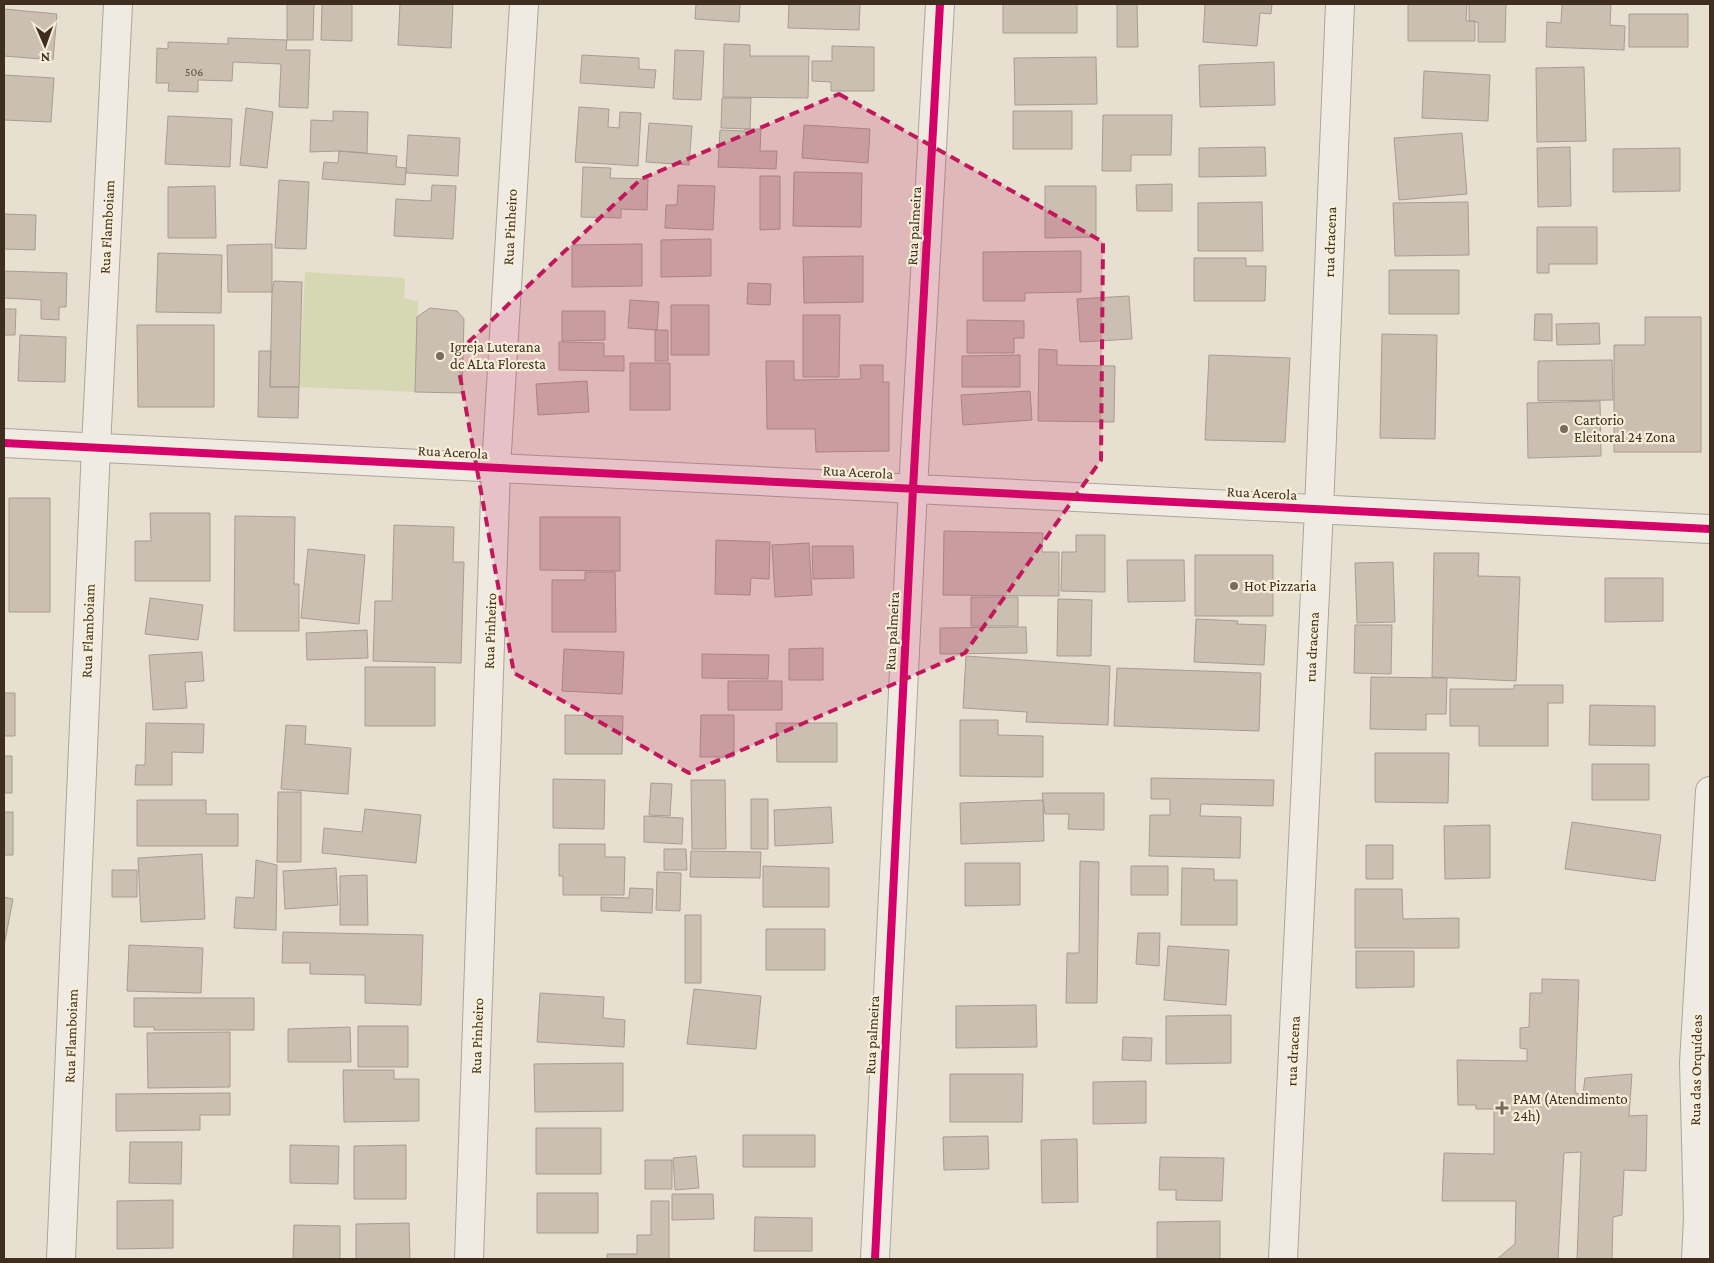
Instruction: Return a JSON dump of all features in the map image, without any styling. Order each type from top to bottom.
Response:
[{"type":"street","name":"Rua Flamboiam","points":[[61,1259],[96,447],[118,4]]},
{"type":"street","name":"Rua Pinheiro","points":[[469,1259],[496,468],[524,4]]},
{"type":"street","name":"Rua palmeira","points":[[875,1259],[913,489],[940,4]]},
{"type":"street","name":"rua dracena","points":[[1283,1259],[1319,509],[1340,4]]},
{"type":"street","name":"Rua Acerola","points":[[4,443],[1710,529]]},
{"type":"street","name":"Rua das Orquídeas","points":[[1696,1259],[1704,1218],[1694,1064],[1710,790]]},
{"type":"highlighted area","points":[[839,94],[1103,242],[1101,460],[965,653],[689,773],[514,673],[456,354],[641,179]]},
{"type":"green space","points":[[305,272],[405,278],[404,299],[418,301],[415,392],[299,387]]},
{"type":"building","points":[[287,4],[314,4],[313,40],[287,40]]},
{"type":"building","points":[[322,4],[352,4],[352,41],[321,40]]},
{"type":"building","points":[[400,4],[453,4],[451,48],[398,45]]},
{"type":"building","points":[[696,4],[740,4],[739,22],[695,19]]},
{"type":"building","points":[[789,4],[860,4],[859,30],[788,28]]},
{"type":"building","points":[[1003,4],[1077,4],[1077,33],[1003,33]]},
{"type":"building","points":[[1117,4],[1137,4],[1138,47],[1117,47]]},
{"type":"building","points":[[1205,4],[1272,4],[1271,14],[1260,13],[1257,46],[1203,42]]},
{"type":"building","points":[[1408,4],[1467,4],[1466,21],[1475,21],[1475,41],[1408,41]]},
{"type":"building","points":[[1469,4],[1506,4],[1505,42],[1478,42],[1478,22],[1469,21]]},
{"type":"building","points":[[1562,4],[1611,4],[1610,25],[1625,26],[1624,50],[1546,47],[1547,22],[1561,23]]},
{"type":"building","points":[[4,9],[57,14],[53,60],[4,56]]},
{"type":"building","points":[[1629,14],[1688,14],[1688,47],[1629,47]]},
{"type":"building","points":[[228,38],[287,40],[286,50],[310,50],[308,108],[279,107],[281,64],[233,62],[232,81],[198,80],[198,92],[168,91],[169,83],[156,83],[157,48],[168,49],[168,42],[228,44]]},
{"type":"building","points":[[724,44],[750,45],[750,56],[809,56],[808,98],[723,97]]},
{"type":"building","points":[[832,46],[874,47],[874,91],[831,91],[831,82],[812,81],[812,61],[832,61]]},
{"type":"building","points":[[675,50],[704,51],[701,100],[673,99]]},
{"type":"building","points":[[582,55],[639,58],[639,69],[656,70],[654,88],[580,83]]},
{"type":"building","points":[[1096,57],[1097,104],[1015,105],[1014,58]]},
{"type":"building","points":[[1274,62],[1275,105],[1200,107],[1199,65]]},
{"type":"building","points":[[1584,67],[1586,141],[1537,142],[1536,68]]},
{"type":"building","points":[[1424,71],[1490,75],[1488,121],[1422,118]]},
{"type":"building","points":[[4,75],[54,78],[51,122],[4,120]]},
{"type":"building","points":[[722,98],[751,98],[750,129],[721,128]]},
{"type":"building","points":[[579,107],[609,109],[608,127],[619,128],[620,112],[641,113],[638,166],[575,162]]},
{"type":"building","points":[[246,108],[273,112],[267,168],[240,165]]},
{"type":"building","points":[[333,111],[368,112],[367,153],[339,151],[310,152],[311,120],[333,121]]},
{"type":"building","points":[[1013,111],[1072,111],[1072,149],[1013,149]]},
{"type":"building","points":[[1103,115],[1172,115],[1171,155],[1131,155],[1131,171],[1102,171]]},
{"type":"building","points":[[168,116],[232,119],[230,167],[165,164]]},
{"type":"building","points":[[649,123],[692,126],[689,165],[646,162]]},
{"type":"building","points":[[804,125],[870,129],[868,163],[802,158]]},
{"type":"building","points":[[745,129],[761,129],[760,151],[777,151],[776,169],[718,167],[720,130],[744,131]]},
{"type":"building","points":[[1462,133],[1467,194],[1399,200],[1394,138]]},
{"type":"building","points":[[408,135],[460,138],[458,176],[406,173]]},
{"type":"building","points":[[1265,147],[1266,176],[1199,177],[1199,148]]},
{"type":"building","points":[[1570,147],[1571,206],[1538,207],[1537,148]]},
{"type":"building","points":[[1680,148],[1680,191],[1613,192],[1613,149]]},
{"type":"building","points":[[339,151],[397,156],[396,167],[406,168],[405,185],[322,179],[324,162],[338,163]]},
{"type":"building","points":[[583,167],[611,168],[610,178],[648,179],[647,210],[621,209],[621,218],[581,217]]},
{"type":"building","points":[[794,172],[862,173],[861,227],[793,226]]},
{"type":"building","points":[[760,176],[780,176],[780,229],[760,230]]},
{"type":"building","points":[[279,180],[309,182],[306,249],[275,248]]},
{"type":"building","points":[[1172,184],[1172,211],[1137,211],[1136,185]]},
{"type":"building","points":[[432,185],[456,186],[453,239],[394,236],[396,199],[431,201]]},
{"type":"building","points":[[678,185],[715,186],[713,230],[665,228],[666,205],[677,205]]},
{"type":"building","points":[[215,186],[216,238],[168,238],[168,187]]},
{"type":"building","points":[[1045,186],[1096,186],[1096,237],[1045,238]]},
{"type":"building","points":[[1262,202],[1263,251],[1198,251],[1198,203]]},
{"type":"building","points":[[1468,202],[1469,255],[1395,256],[1393,203]]},
{"type":"building","points":[[4,214],[36,215],[35,250],[4,249]]},
{"type":"building","points":[[1537,227],[1597,227],[1597,264],[1549,264],[1549,273],[1537,273]]},
{"type":"building","points":[[711,239],[711,276],[661,277],[661,240]]},
{"type":"building","points":[[272,244],[272,292],[228,292],[227,245]]},
{"type":"building","points":[[642,244],[642,286],[572,287],[572,245]]},
{"type":"building","points":[[1081,251],[1081,292],[1025,293],[1025,301],[983,301],[983,252]]},
{"type":"building","points":[[158,253],[222,255],[221,313],[156,312]]},
{"type":"building","points":[[863,256],[863,302],[804,303],[803,257]]},
{"type":"building","points":[[1194,258],[1246,258],[1246,266],[1266,266],[1265,301],[1194,301]]},
{"type":"building","points":[[1389,270],[1459,270],[1459,314],[1389,314]]},
{"type":"building","points":[[4,271],[67,273],[66,307],[59,307],[59,320],[41,319],[41,300],[4,298]]},
{"type":"building","points":[[274,281],[302,282],[299,387],[270,387],[272,292]]},
{"type":"building","points":[[748,283],[771,284],[770,305],[747,304]]},
{"type":"building","points":[[1129,296],[1132,339],[1080,342],[1077,299]]},
{"type":"building","points":[[630,300],[659,302],[657,330],[628,328]]},
{"type":"building","points":[[671,305],[709,305],[709,355],[671,355]]},
{"type":"building","name":"Igreja Luterana de ALta Floresta","points":[[430,308],[457,311],[464,319],[462,393],[415,392],[417,317]]},
{"type":"building","points":[[4,309],[16,309],[15,335],[4,335]]},
{"type":"building","points":[[562,311],[605,311],[605,340],[562,341]]},
{"type":"building","points":[[1535,314],[1552,314],[1552,341],[1534,340]]},
{"type":"building","points":[[803,315],[840,315],[839,377],[803,377]]},
{"type":"building","points":[[1645,317],[1701,317],[1701,452],[1614,452],[1614,345],[1645,345]]},
{"type":"building","points":[[967,320],[1024,321],[1024,338],[1014,338],[1014,353],[967,353]]},
{"type":"building","points":[[1599,323],[1600,344],[1557,345],[1556,324]]},
{"type":"building","points":[[137,325],[214,325],[214,407],[138,407]]},
{"type":"building","points":[[655,330],[668,330],[668,361],[655,361]]},
{"type":"building","points":[[1382,334],[1437,335],[1435,439],[1380,438]]},
{"type":"building","points":[[20,335],[66,337],[65,382],[18,381]]},
{"type":"building","points":[[559,342],[604,343],[604,356],[624,356],[624,371],[559,370]]},
{"type":"building","points":[[1039,349],[1057,350],[1057,365],[1115,366],[1114,422],[1038,421]]},
{"type":"building","points":[[259,351],[271,351],[270,387],[299,387],[298,418],[258,417]]},
{"type":"building","points":[[1020,355],[1020,387],[962,387],[962,356]]},
{"type":"building","points":[[1209,355],[1290,358],[1285,442],[1205,440]]},
{"type":"building","points":[[1612,360],[1613,400],[1538,401],[1538,361]]},
{"type":"building","points":[[766,361],[794,361],[794,380],[861,379],[860,365],[883,365],[883,382],[889,382],[889,451],[816,452],[815,429],[767,429]]},
{"type":"building","points":[[630,363],[670,363],[670,410],[630,410]]},
{"type":"building","points":[[587,381],[589,412],[538,415],[536,384]]},
{"type":"building","points":[[1030,391],[1032,420],[963,425],[961,395]]},
{"type":"building","name":"Cartorio Eleitoral 24 Zona","points":[[1600,401],[1601,456],[1528,458],[1527,403]]},
{"type":"building","points":[[9,498],[50,498],[50,612],[9,612]]},
{"type":"building","points":[[150,513],[210,513],[210,581],[135,581],[135,541],[151,541]]},
{"type":"building","points":[[235,516],[295,517],[294,584],[299,584],[299,631],[234,631]]},
{"type":"building","points":[[540,517],[620,517],[620,571],[540,570]]},
{"type":"building","points":[[394,525],[454,527],[453,562],[464,562],[461,663],[373,661],[375,601],[392,601]]},
{"type":"building","points":[[944,531],[1043,533],[1042,552],[1059,552],[1059,596],[943,595]]},
{"type":"building","points":[[1076,535],[1105,535],[1105,592],[1061,591],[1062,552],[1076,552]]},
{"type":"building","points":[[716,540],[770,542],[769,579],[751,578],[750,595],[715,594]]},
{"type":"building","points":[[809,543],[812,595],[775,597],[772,545]]},
{"type":"building","points":[[812,546],[853,546],[854,578],[813,579]]},
{"type":"building","points":[[308,549],[365,555],[359,624],[301,618]]},
{"type":"building","points":[[1434,553],[1479,553],[1478,576],[1520,577],[1516,681],[1432,677]]},
{"type":"building","name":"Hot Pizzaria","points":[[1195,555],[1273,555],[1273,616],[1195,616]]},
{"type":"building","points":[[1127,560],[1184,560],[1185,601],[1128,602]]},
{"type":"building","points":[[1393,562],[1395,622],[1357,623],[1355,563]]},
{"type":"building","points":[[585,572],[615,572],[616,632],[552,632],[552,580],[585,580]]},
{"type":"building","points":[[1605,578],[1663,578],[1663,621],[1605,622]]},
{"type":"building","points":[[971,597],[1018,597],[1018,626],[971,626]]},
{"type":"building","points":[[150,598],[203,605],[198,640],[145,634]]},
{"type":"building","points":[[1058,599],[1092,600],[1091,656],[1057,656]]},
{"type":"building","points":[[1196,619],[1238,621],[1237,624],[1266,625],[1264,665],[1194,662]]},
{"type":"building","points":[[1355,625],[1392,625],[1391,674],[1354,673]]},
{"type":"building","points":[[1026,627],[1027,653],[940,654],[940,628]]},
{"type":"building","points":[[367,630],[368,658],[307,660],[306,633]]},
{"type":"building","points":[[823,648],[823,680],[789,680],[789,649]]},
{"type":"building","points":[[564,649],[624,652],[622,694],[562,691]]},
{"type":"building","points":[[202,652],[204,681],[185,682],[187,708],[153,710],[149,655]]},
{"type":"building","points":[[702,654],[769,655],[768,679],[702,678]]},
{"type":"building","points":[[966,656],[1110,666],[1108,725],[1026,722],[1027,712],[963,708]]},
{"type":"building","points":[[365,667],[435,667],[435,726],[365,726]]},
{"type":"building","points":[[1117,668],[1261,673],[1259,731],[1114,726]]},
{"type":"building","points":[[1371,677],[1447,678],[1446,714],[1426,714],[1426,730],[1370,729]]},
{"type":"building","points":[[728,681],[782,681],[782,710],[728,710]]},
{"type":"building","points":[[1514,685],[1563,685],[1563,703],[1548,703],[1548,746],[1479,746],[1479,726],[1450,726],[1450,689],[1514,689]]},
{"type":"building","points":[[4,693],[15,693],[15,736],[4,736]]},
{"type":"building","points":[[1590,705],[1655,706],[1655,746],[1589,745]]},
{"type":"building","points":[[565,715],[623,716],[622,754],[565,754]]},
{"type":"building","points":[[701,715],[734,715],[734,757],[700,757]]},
{"type":"building","points":[[960,720],[998,720],[998,735],[1043,736],[1043,777],[960,776]]},
{"type":"building","points":[[146,723],[204,724],[203,753],[172,752],[172,785],[135,785],[136,765],[145,765]]},
{"type":"building","points":[[776,723],[837,723],[837,762],[777,762]]},
{"type":"building","points":[[286,725],[306,726],[305,744],[351,748],[348,794],[281,789]]},
{"type":"building","points":[[1375,753],[1449,753],[1448,803],[1375,802]]},
{"type":"building","points":[[4,756],[12,756],[12,793],[4,793]]},
{"type":"building","points":[[1592,764],[1649,764],[1649,800],[1592,800]]},
{"type":"building","points":[[1151,778],[1274,780],[1273,806],[1201,804],[1200,816],[1241,817],[1240,858],[1149,856],[1150,815],[1170,815],[1170,799],[1151,799]]},
{"type":"building","points":[[553,779],[605,780],[604,829],[553,828]]},
{"type":"building","points":[[691,780],[725,780],[726,849],[692,849]]},
{"type":"building","points":[[651,783],[672,784],[670,816],[649,815]]},
{"type":"building","points":[[278,792],[301,792],[301,862],[277,862]]},
{"type":"building","points":[[1042,793],[1104,793],[1104,830],[1068,829],[1069,814],[1045,814]]},
{"type":"building","points":[[751,799],[768,799],[768,849],[751,849]]},
{"type":"building","points":[[137,800],[206,800],[206,814],[238,814],[238,846],[137,846]]},
{"type":"building","points":[[1043,800],[1044,841],[961,844],[960,803]]},
{"type":"building","points":[[831,807],[833,843],[775,846],[774,810]]},
{"type":"building","points":[[365,809],[421,815],[416,863],[322,853],[324,828],[362,832]]},
{"type":"building","points":[[4,812],[13,812],[13,855],[4,855]]},
{"type":"building","points":[[644,816],[683,818],[682,844],[644,842]]},
{"type":"building","points":[[1572,822],[1661,835],[1655,881],[1565,869]]},
{"type":"building","points":[[1490,825],[1490,878],[1445,879],[1444,826]]},
{"type":"building","points":[[559,844],[605,844],[605,857],[625,857],[624,895],[563,895],[563,876],[559,876]]},
{"type":"building","points":[[1366,845],[1393,845],[1393,879],[1366,879]]},
{"type":"building","points":[[664,849],[686,849],[687,870],[664,870]]},
{"type":"building","points":[[691,851],[761,852],[760,878],[690,877]]},
{"type":"building","points":[[202,854],[205,919],[141,922],[138,858]]},
{"type":"building","points":[[256,860],[277,865],[276,930],[234,928],[236,897],[254,898]]},
{"type":"building","points":[[1080,861],[1099,862],[1097,1003],[1066,1003],[1067,953],[1079,953]]},
{"type":"building","points":[[965,863],[1020,863],[1020,905],[965,906]]},
{"type":"building","points":[[763,866],[829,868],[829,907],[763,907]]},
{"type":"building","points":[[1131,866],[1168,866],[1168,895],[1131,895]]},
{"type":"building","points":[[336,868],[338,905],[285,909],[283,871]]},
{"type":"building","points":[[1182,868],[1214,869],[1214,880],[1237,880],[1237,925],[1181,925]]},
{"type":"building","points":[[112,870],[137,870],[137,897],[112,897]]},
{"type":"building","points":[[657,872],[681,873],[680,911],[656,910]]},
{"type":"building","points":[[367,875],[368,925],[340,925],[340,876]]},
{"type":"building","points":[[630,888],[653,889],[652,913],[601,911],[601,897],[629,898]]},
{"type":"building","points":[[1355,889],[1402,889],[1403,919],[1459,918],[1459,948],[1355,948]]},
{"type":"building","points":[[4,897],[13,899],[4,946]]},
{"type":"building","points":[[685,915],[701,915],[701,983],[685,983]]},
{"type":"building","points":[[766,929],[825,929],[825,970],[766,970]]},
{"type":"building","points":[[283,932],[423,935],[421,1005],[365,1003],[365,975],[310,974],[310,963],[282,963]]},
{"type":"building","points":[[1138,933],[1160,933],[1159,966],[1136,964]]},
{"type":"building","points":[[129,945],[203,948],[201,993],[127,991]]},
{"type":"building","points":[[1168,946],[1229,950],[1226,1005],[1164,1000]]},
{"type":"building","points":[[1356,951],[1414,951],[1414,987],[1356,988]]},
{"type":"building","points":[[1542,979],[1579,980],[1575,1093],[1583,1094],[1585,1078],[1632,1074],[1629,1116],[1647,1115],[1646,1171],[1624,1170],[1622,1215],[1613,1217],[1612,1259],[1577,1259],[1581,1152],[1564,1153],[1558,1259],[1497,1259],[1515,1244],[1516,1201],[1442,1201],[1444,1153],[1494,1154],[1494,1109],[1476,1109],[1476,1105],[1458,1105],[1457,1060],[1527,1061],[1527,1049],[1520,1048],[1520,1028],[1529,1027],[1530,993],[1542,993]]},
{"type":"building","points":[[694,989],[761,996],[756,1049],[687,1044]]},
{"type":"building","points":[[540,993],[604,997],[603,1018],[625,1020],[624,1047],[537,1042]]},
{"type":"building","points":[[134,998],[254,998],[254,1030],[154,1030],[154,1027],[134,1027]]},
{"type":"building","points":[[1036,1005],[1037,1047],[956,1048],[956,1006]]},
{"type":"building","points":[[1231,1015],[1231,1063],[1166,1064],[1166,1016]]},
{"type":"building","points":[[358,1026],[408,1026],[408,1067],[358,1067]]},
{"type":"building","points":[[350,1027],[351,1062],[288,1062],[288,1029]]},
{"type":"building","points":[[230,1032],[230,1087],[148,1088],[147,1033]]},
{"type":"building","points":[[1123,1037],[1152,1038],[1151,1061],[1122,1060]]},
{"type":"building","points":[[623,1063],[623,1111],[535,1112],[534,1064]]},
{"type":"building","points":[[343,1070],[394,1070],[394,1079],[419,1079],[419,1121],[344,1122]]},
{"type":"building","points":[[950,1074],[1023,1074],[1022,1122],[950,1122]]},
{"type":"building","points":[[1146,1081],[1146,1123],[1093,1124],[1093,1082]]},
{"type":"building","points":[[230,1093],[230,1115],[200,1115],[200,1130],[116,1131],[116,1094]]},
{"type":"building","points":[[536,1128],[601,1128],[601,1174],[536,1174]]},
{"type":"building","points":[[743,1135],[815,1135],[815,1167],[743,1167]]},
{"type":"building","points":[[988,1136],[989,1169],[944,1170],[943,1137]]},
{"type":"building","points":[[1077,1139],[1078,1202],[1042,1203],[1041,1140]]},
{"type":"building","points":[[130,1142],[182,1142],[181,1184],[129,1183]]},
{"type":"building","points":[[290,1145],[339,1146],[338,1184],[290,1183]]},
{"type":"building","points":[[406,1145],[406,1199],[354,1199],[354,1146]]},
{"type":"building","points":[[696,1156],[699,1188],[675,1190],[673,1158]]},
{"type":"building","points":[[1160,1157],[1224,1158],[1222,1201],[1176,1200],[1176,1190],[1159,1190]]},
{"type":"building","points":[[645,1160],[672,1160],[672,1189],[645,1189]]},
{"type":"building","points":[[537,1193],[598,1193],[598,1233],[537,1233]]},
{"type":"building","points":[[672,1194],[713,1194],[714,1219],[672,1220]]},
{"type":"building","points":[[173,1200],[173,1248],[117,1249],[117,1201]]},
{"type":"building","points":[[651,1201],[669,1201],[669,1259],[607,1259],[607,1254],[637,1254],[637,1235],[651,1235]]},
{"type":"building","points":[[755,1217],[812,1218],[812,1251],[754,1251]]},
{"type":"building","points":[[1220,1221],[1220,1259],[1157,1259],[1157,1222]]},
{"type":"building","points":[[409,1223],[410,1259],[356,1259],[356,1224]]},
{"type":"building","points":[[294,1225],[340,1226],[340,1259],[293,1259]]},
{"type":"cycle path","points":[[875,1259],[913,489],[940,4]]},
{"type":"cycle path","points":[[4,443],[1710,529]]},
{"type":"place","name":"Igreja Luterana de ALta Floresta","points":[[440,356]]},
{"type":"place","name":"Cartorio Eleitoral 24 Zona","points":[[1564,429]]},
{"type":"place","name":"Hot Pizzaria","points":[[1234,586]]},
{"type":"place","name":"PAM (Atendimento 24h)","points":[[1502,1108]]}]
